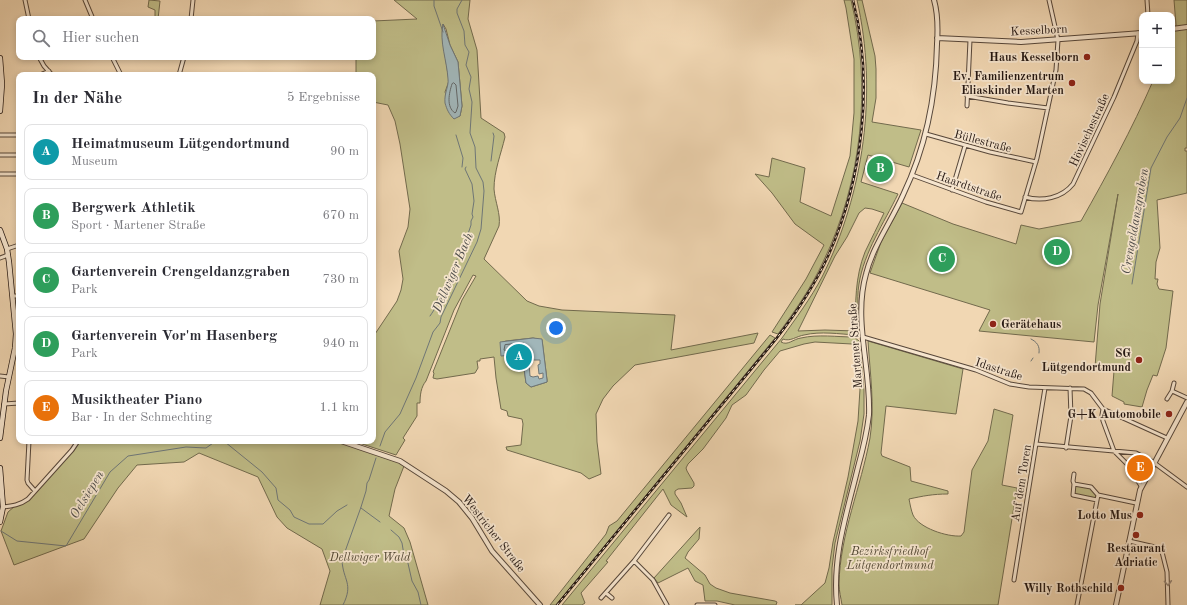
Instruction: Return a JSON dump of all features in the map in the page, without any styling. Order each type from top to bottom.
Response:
[{"type":"main road","points":[[0,58],[2,84],[0,111]]},
{"type":"main road","points":[[0,230],[8,255],[16,339],[8,377],[0,438]]},
{"type":"main road","points":[[0,468],[3,507],[0,522]]},
{"type":"street","points":[[25,0],[28,16]]},
{"type":"street","points":[[85,0],[92,16]]},
{"type":"street","points":[[191,16],[193,0]]},
{"type":"street","name":"Martener Straße","points":[[837,605],[835,580],[837,556],[867,427],[869,401],[861,303],[866,274],[872,256],[912,175],[926,134],[935,88],[937,10],[934,0]]},
{"type":"street","points":[[1025,197],[1036,162],[1056,70],[1058,40],[1049,0]]},
{"type":"street","points":[[1147,0],[1148,12]]},
{"type":"street","points":[[1175,29],[1187,27]]},
{"type":"street","name":"Kesselborn","points":[[937,38],[1020,42],[1139,33]]},
{"type":"street","name":"Hövischestraße","points":[[1025,197],[1035,199],[1056,197],[1064,193],[1073,184],[1117,91],[1139,36]]},
{"type":"street","points":[[967,106],[970,40]]},
{"type":"street","points":[[41,60],[49,71]]},
{"type":"street","points":[[114,60],[120,72]]},
{"type":"street","points":[[181,72],[183,60]]},
{"type":"street","points":[[967,96],[1048,108]]},
{"type":"street","name":"Büllestraße","points":[[926,134],[965,146],[1036,162]]},
{"type":"street","points":[[0,135],[16,135]]},
{"type":"street","points":[[952,190],[965,146]]},
{"type":"street","points":[[0,155],[16,155]]},
{"type":"street","points":[[0,174],[16,174]]},
{"type":"street","name":"Haardtstraße","points":[[912,175],[986,202],[1021,212],[1025,197]]},
{"type":"street","points":[[7,249],[16,246]]},
{"type":"street","points":[[0,258],[8,255]]},
{"type":"street","name":"Idastraße","points":[[863,337],[976,370],[1010,384],[1045,388],[1080,388],[1089,391],[1103,409],[1167,438]]},
{"type":"street","points":[[0,376],[8,377]]},
{"type":"street","points":[[1167,398],[1172,391],[1174,383]]},
{"type":"street","name":"Auf dem Toren","points":[[1014,580],[1045,388]]},
{"type":"street","points":[[1066,448],[1071,416],[1070,388]]},
{"type":"street","points":[[1172,391],[1187,398]]},
{"type":"street","points":[[1116,605],[1136,502],[1141,486],[1187,402]]},
{"type":"street","points":[[4,404],[16,403]]},
{"type":"street","points":[[1103,409],[1103,421],[1114,451],[1124,460],[1141,486]]},
{"type":"street","points":[[29,444],[27,480],[35,491]]},
{"type":"street","points":[[3,507],[15,506],[23,502],[35,491],[76,444]]},
{"type":"street","name":"Westricher Straße","points":[[350,444],[393,458],[408,465],[446,491],[459,502],[472,518],[492,551],[540,605]]},
{"type":"street","points":[[1036,444],[1139,454],[1154,462],[1187,487]]},
{"type":"street","points":[[1124,460],[1122,456],[1126,452]]},
{"type":"street","points":[[1074,474],[1073,495],[1097,500]]},
{"type":"street","points":[[1074,484],[1091,487],[1098,495],[1136,502]]},
{"type":"street","points":[[1077,605],[1098,495]]},
{"type":"street","points":[[601,598],[634,561],[669,515]]},
{"type":"street","points":[[1129,541],[1152,546],[1162,552],[1167,572],[1168,605]]},
{"type":"street","points":[[634,561],[653,580],[667,605]]},
{"type":"street","points":[[606,593],[612,598]]},
{"type":"street","points":[[697,605],[715,605]]},
{"type":"green space","points":[[149,0],[160,1],[158,16],[155,16],[155,10],[148,7]]},
{"type":"green space","points":[[394,0],[470,0],[468,19],[477,50],[481,118],[504,133],[505,137],[494,182],[499,226],[484,259],[527,301],[539,306],[562,310],[675,315],[671,350],[758,333],[754,343],[635,365],[613,386],[603,399],[596,414],[597,442],[601,474],[589,479],[581,473],[507,450],[506,447],[521,445],[523,424],[522,419],[508,416],[507,411],[501,409],[494,357],[480,359],[480,361],[477,361],[478,368],[475,373],[437,379],[433,378],[433,372],[462,300],[476,276],[473,275],[454,310],[423,386],[420,403],[417,403],[417,416],[403,438],[405,440],[396,455],[362,444],[376,444],[376,332],[397,301],[401,290],[403,279],[399,251],[408,227],[410,209],[395,121],[388,105],[376,103],[376,72],[356,72],[356,60],[376,60],[376,21],[417,19]],"holes":[[[443,24],[446,29],[450,45],[458,62],[462,106],[460,116],[454,118],[445,92],[449,81],[443,42]],[[533,338],[542,340],[547,382],[531,387],[526,383],[522,353],[500,343]]]},
{"type":"green space","points":[[844,0],[851,0],[861,66],[862,100],[860,133],[855,167],[847,199],[823,262],[791,317],[778,334],[772,332],[806,279],[824,245],[795,224],[772,193],[755,174],[769,177],[772,158],[805,168],[800,202],[831,216],[850,156],[854,113],[854,59]]},
{"type":"green space","points":[[857,0],[862,0],[875,56],[876,98],[872,122],[921,130],[909,167],[868,155],[861,182],[898,194],[865,261],[858,290],[858,333],[856,335],[817,333],[786,340],[783,339],[781,342],[788,343],[801,338],[821,336],[854,337],[859,341],[864,390],[864,414],[860,441],[835,543],[832,568],[832,605],[801,605],[825,583],[848,477],[858,421],[860,389],[857,350],[852,344],[815,342],[780,351],[746,395],[732,405],[726,418],[703,449],[688,464],[686,468],[694,483],[694,486],[692,488],[678,489],[675,491],[675,494],[687,517],[671,505],[663,489],[606,561],[608,562],[581,593],[585,603],[582,605],[562,605],[782,338],[822,277],[836,245],[848,211],[857,177],[863,142],[866,106],[866,70],[863,35]],"holes":[[[865,208],[884,213],[865,252],[859,271],[857,281],[856,331],[798,331],[835,256],[847,237],[859,213]]]},
{"type":"green space","points":[[1174,0],[1187,0],[1187,148],[1185,148],[1185,151],[1187,151],[1187,193],[1157,200],[1160,248],[1156,262],[1155,279],[1158,279],[1157,284],[1159,289],[1173,291],[1166,348],[1157,376],[1153,375],[1142,407],[1124,404],[1124,402],[1112,396],[1114,371],[1095,367],[1100,304],[1118,194],[1098,305],[1094,342],[979,331],[990,310],[870,273],[881,242],[902,203],[953,224],[1016,244],[1021,225],[1039,229],[1081,221],[1119,152],[1152,84],[1175,84]]},
{"type":"green space","points":[[770,335],[775,338],[556,605],[550,605],[606,534],[609,526],[617,521]]},
{"type":"green space","name":"Bezirksfriedhof Lütgendortmund","points":[[868,341],[963,369],[956,414],[886,406],[881,453],[882,456],[910,467],[911,481],[948,491],[948,494],[928,495],[909,499],[913,515],[916,520],[927,528],[948,535],[961,536],[964,532],[972,470],[988,441],[994,409],[1013,415],[1002,485],[1017,488],[998,605],[842,605],[839,584],[843,547],[870,438],[872,390]]},
{"type":"green space","name":"Dellwiger Wald","points":[[76,444],[345,444],[399,462],[404,466],[395,489],[389,516],[404,528],[410,542],[428,605],[320,605],[330,571],[322,549],[287,528],[277,517],[258,477],[199,453],[184,462],[137,465],[118,488],[84,539],[14,565],[1,531],[8,512],[23,502]]},
{"type":"green space","points":[[1076,485],[1090,488],[1096,495],[1095,498],[1074,494]]},
{"type":"green space","points":[[700,527],[699,539],[685,558],[705,575],[710,584],[730,593],[775,601],[777,602],[776,605],[735,605],[717,601],[705,601],[703,585],[695,581],[688,568],[658,583],[654,578]]},
{"type":"water","points":[[443,24],[458,62],[462,106],[460,116],[454,119],[448,112],[445,103],[448,82],[442,37]]},
{"type":"water","points":[[533,338],[542,339],[547,382],[531,387],[526,383],[522,354],[501,356],[500,342]],"holes":[[[530,360],[540,360],[540,364],[538,365],[539,374],[543,373],[543,378],[539,379],[538,376],[530,376],[529,363]]]},
{"type":"waterway","points":[[434,0],[434,6],[443,32]]},
{"type":"waterway","name":"Dellwiger Bach","points":[[380,446],[385,432],[400,414],[416,378],[433,332],[440,323],[441,317],[477,242],[481,229],[484,191],[483,182],[476,168],[475,147],[470,133],[472,102],[469,89],[471,77],[466,65],[469,52],[465,45],[464,31],[457,13],[457,9],[462,0]]},
{"type":"waterway","name":"Crengeldanzgraben","points":[[1132,284],[1151,168],[1167,137],[1180,118],[1187,98]]},
{"type":"waterway","name":"Dellwiger Bach","points":[[491,161],[494,136],[493,133]]},
{"type":"waterway","points":[[456,135],[463,158],[462,167]]},
{"type":"waterway","points":[[458,256],[469,231],[473,217],[474,201],[472,184],[465,169],[466,167]]},
{"type":"waterway","points":[[450,275],[457,259]]},
{"type":"waterway","points":[[430,316],[445,287],[448,277]]},
{"type":"waterway","points":[[1031,339],[1038,344],[1039,353]]},
{"type":"waterway","name":"Oelsiepen","points":[[1,531],[17,541],[66,546],[110,472],[128,456],[186,447],[206,448],[212,444]]},
{"type":"waterway","name":"Oelsiepen","points":[[227,444],[262,472],[276,488],[278,500],[290,510],[294,517],[309,524],[323,524],[337,511],[347,505]]},
{"type":"waterway","name":"Dellwiger Bach","points":[[343,605],[348,592],[348,587],[342,560],[361,507],[367,483],[376,458]]},
{"type":"waterway","points":[[361,508],[380,522]]},
{"type":"waterway","points":[[391,530],[399,537],[402,543],[404,555],[407,559],[412,581],[418,592],[421,605]]},
{"type":"railway","points":[[557,605],[776,339],[805,298],[824,265],[841,224],[850,193],[862,129],[864,96],[863,63],[853,0]]},
{"type":"place","name":"Haus Kesselborn","points":[[1087,57]]},
{"type":"place","name":"Ev. Familienzentrum Eliaskinder Marten","points":[[1072,83]]},
{"type":"place","name":"Bergwerk Athletik","points":[[880,169]]},
{"type":"place","name":"Gartenverein Vor'm Hasenberg","points":[[1057,252]]},
{"type":"place","name":"Gartenverein Crengeldanzgraben","points":[[942,259]]},
{"type":"place","name":"Gerätehaus","points":[[993,324]]},
{"type":"place","name":"Heimatmuseum Lütgendortmund","points":[[519,357]]},
{"type":"place","name":"SG Lütgendortmund","points":[[1139,360]]},
{"type":"place","name":"G+K Automobile","points":[[1169,414]]},
{"type":"place","name":"Musiktheater Piano","points":[[1140,468]]},
{"type":"place","name":"Lotto Mus","points":[[1140,515]]},
{"type":"place","name":"Restaurant Adriatic","points":[[1136,535]]},
{"type":"place","name":"Willy Rothschild","points":[[1121,588]]}]
